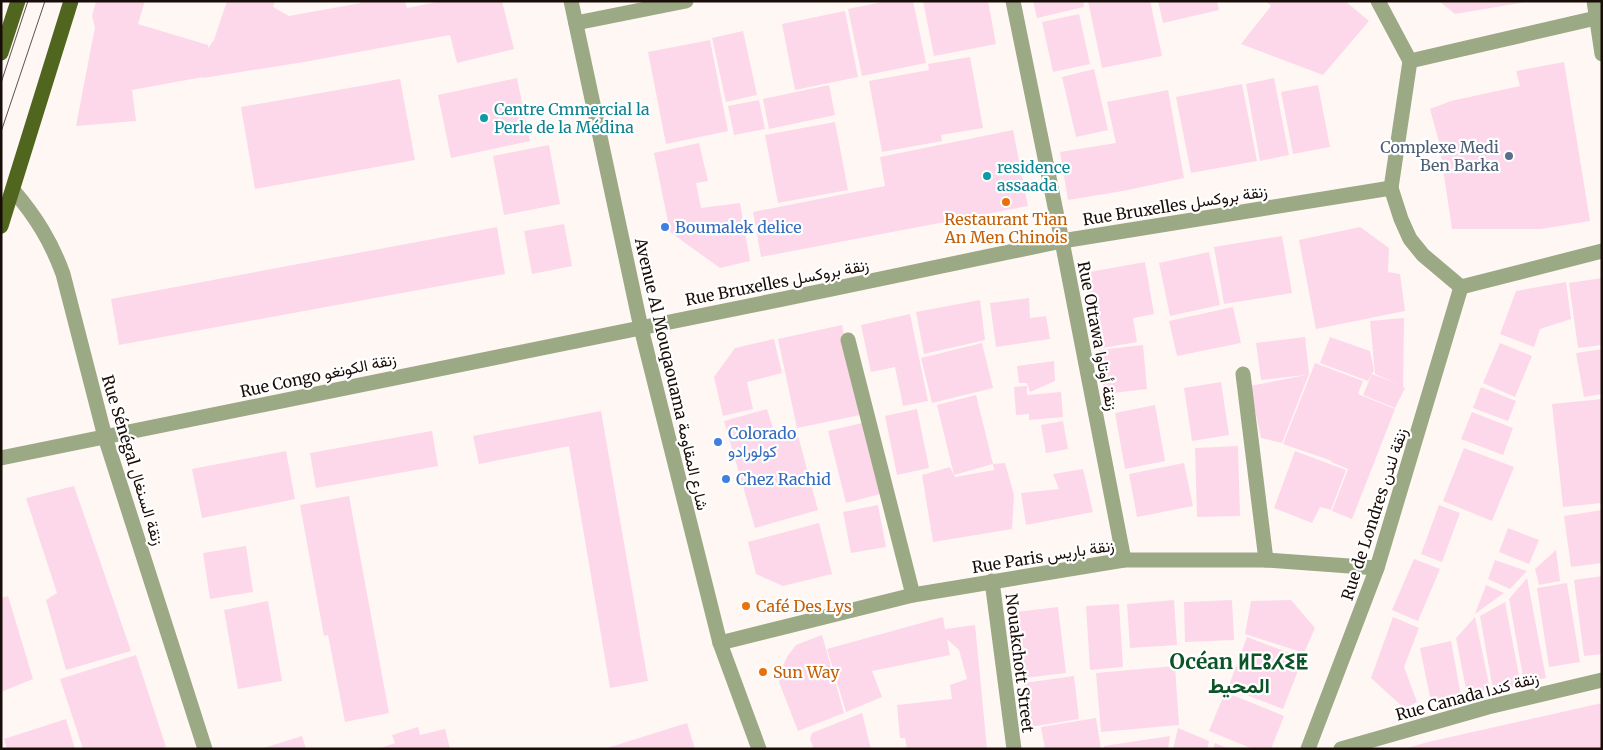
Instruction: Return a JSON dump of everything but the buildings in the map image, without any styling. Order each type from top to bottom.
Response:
[{"type":"main road","points":[[1,53],[18,1]]},
{"type":"main road","points":[[1,226],[70,1]]},
{"type":"street","name":"Avenue Al Mouqaouama شارع المقاومة","points":[[571,1],[641,328],[720,643],[759,749]]},
{"type":"street","points":[[576,23],[686,1]]},
{"type":"street","name":"Rue Ottawa زنقة أوتاوا","points":[[1012,1],[1062,241],[1124,560]]},
{"type":"street","points":[[1378,1],[1410,60],[1391,188],[1410,239],[1423,255],[1461,286],[1602,251]]},
{"type":"street","points":[[1594,1],[1602,54]]},
{"type":"street","points":[[1410,60],[1596,18]]},
{"type":"street","name":"Rue Bruxelles زنقة بروكسل","points":[[641,328],[1062,241],[1391,188]]},
{"type":"street","name":"Rue Sénégal زنقة السنغال","points":[[13,190],[43,229],[60,266],[105,437],[205,749]]},
{"type":"street","name":"Rue de Londres زنقة لندن","points":[[1308,749],[1377,568],[1461,286]]},
{"type":"street","name":"Rue Congo زنقة الكونغو","points":[[1,458],[641,328]]},
{"type":"street","points":[[848,340],[913,595]]},
{"type":"street","points":[[1242,374],[1266,560]]},
{"type":"street","name":"Rue Paris زنقة باريس","points":[[720,643],[913,595],[1124,560],[1266,560],[1377,568]]},
{"type":"street","name":"Nouakchott Street","points":[[992,581],[1014,749]]},
{"type":"street","name":"Rue Canada زنقة كندا","points":[[1341,749],[1488,707],[1602,680]]},
{"type":"tram line","points":[[1,83],[28,1]]},
{"type":"tram line","points":[[1,132],[45,1]]},
{"type":"place","name":"Centre Cmmercial la Perle de la Médina","points":[[484,118]]},
{"type":"place","name":"Complexe Medi Ben Barka","points":[[1509,156]]},
{"type":"place","name":"residence assaada","points":[[987,176]]},
{"type":"place","name":"Restaurant Tian An Men Chinois","points":[[1006,202]]},
{"type":"place","name":"Boumalek delice","points":[[665,227]]},
{"type":"place","name":"Colorado كولورادو","points":[[718,442]]},
{"type":"place","name":"Chez Rachid","points":[[726,479]]},
{"type":"place","name":"Café Des Lys","points":[[746,606]]},
{"type":"place","name":"Sun Way","points":[[763,672]]},
{"type":"district","name":"Océan ⵍⵎⵓⵃⵉⵟ المحيط","points":[[1239,674]]}]
